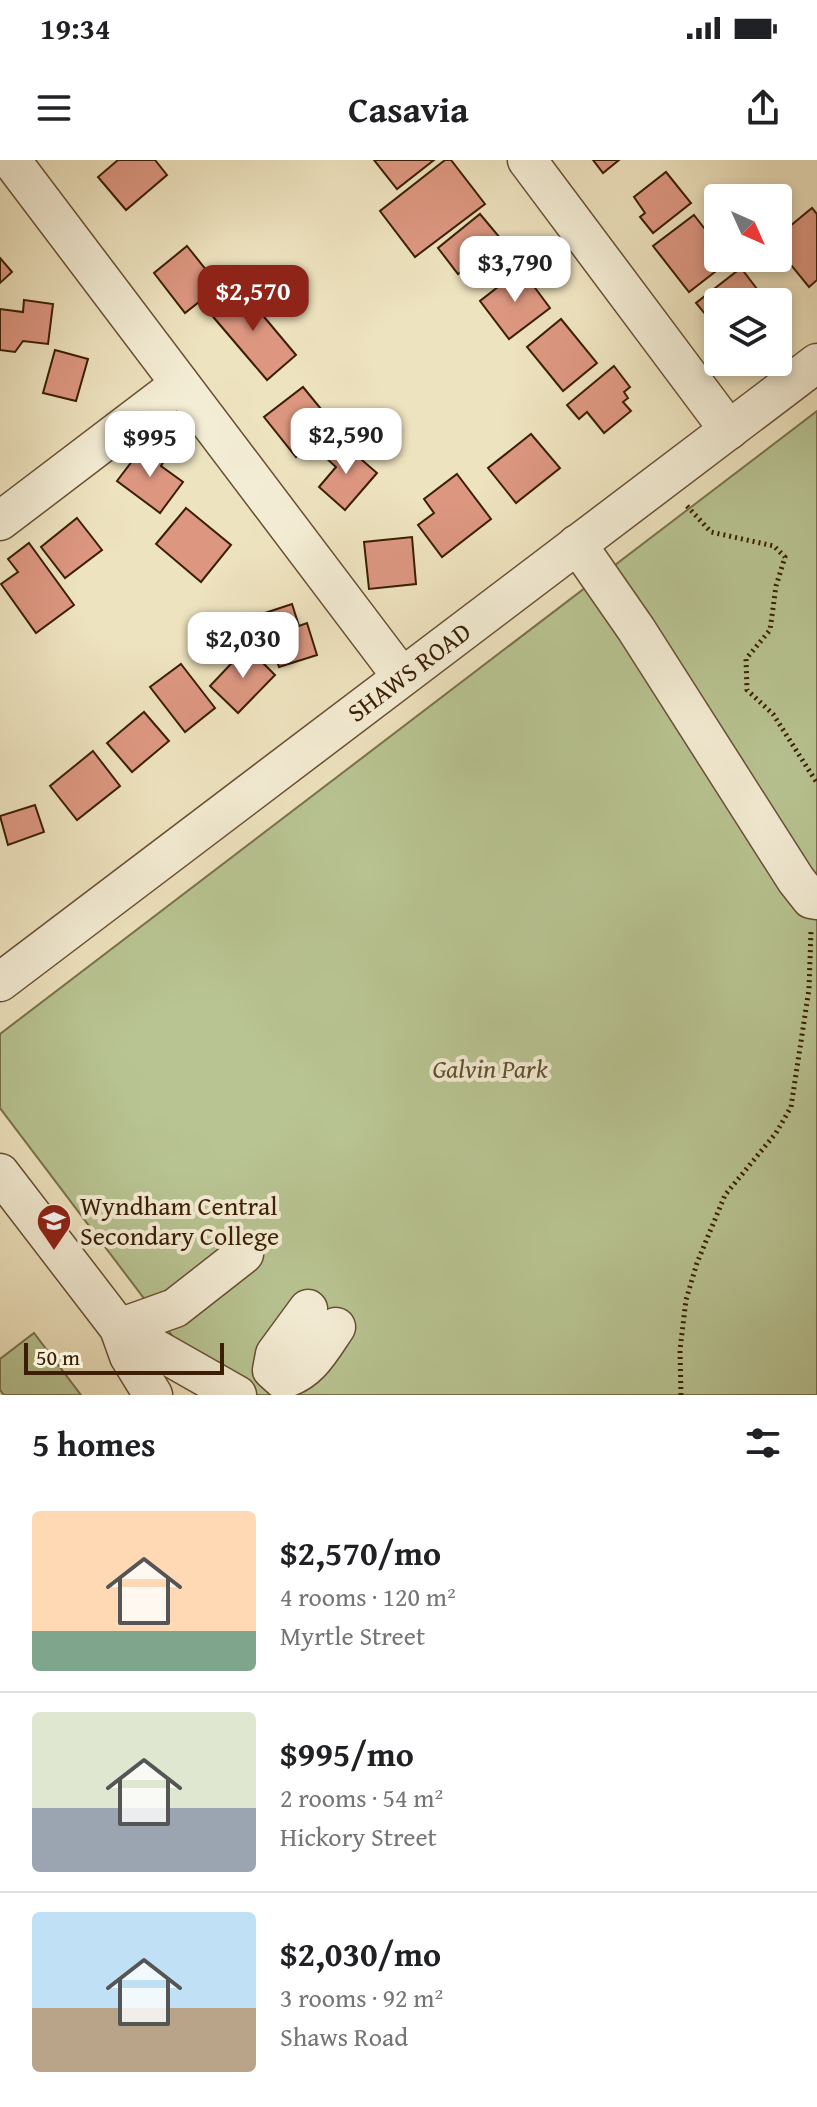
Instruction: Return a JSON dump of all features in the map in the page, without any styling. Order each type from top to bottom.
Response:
[{"type":"street","points":[[11,160],[402,677]]},
{"type":"street","points":[[527,160],[729,430]]},
{"type":"street","name":"SHAWS ROAD","points":[[0,982],[817,363]]},
{"type":"street","points":[[0,521],[180,384]]},
{"type":"street","points":[[577,544],[814,900]]},
{"type":"street","points":[[0,951],[42,950]]},
{"type":"street","points":[[0,1173],[119,1328],[129,1356],[153,1395]]},
{"type":"street","points":[[119,1328],[175,1308],[244,1254]]},
{"type":"street","points":[[119,1328],[237,1395]]},
{"type":"path","points":[[687,506],[711,532],[774,546],[785,557],[776,586],[770,630],[746,659],[747,690],[773,714],[817,783]]},
{"type":"path","points":[[681,1395],[680,1350],[686,1300],[697,1263],[725,1195],[776,1133],[791,1107],[809,989],[814,900]]},
{"type":"green space","name":"Galvin Park","points":[[817,411],[817,1395],[217,1395],[0,1108],[0,1034]]},
{"type":"green space","points":[[34,1333],[81,1395],[4,1395],[0,1390],[0,1359]]},
{"type":"building","points":[[118,160],[155,160],[167,175],[126,210],[98,177]]},
{"type":"building","points":[[374,160],[434,160],[397,189]]},
{"type":"building","points":[[445,160],[451,160],[485,204],[415,257],[380,211]]},
{"type":"building","points":[[593,160],[619,160],[603,173]]},
{"type":"building","points":[[666,172],[691,203],[653,233],[640,217],[645,213],[634,197]]},
{"type":"building","points":[[812,208],[817,214],[817,280],[809,287],[792,266],[792,224]]},
{"type":"building","points":[[480,214],[501,239],[458,274],[438,248]]},
{"type":"building","points":[[694,215],[704,228],[704,272],[715,272],[689,292],[653,246]]},
{"type":"building","points":[[187,246],[219,286],[185,313],[154,273]]},
{"type":"building","points":[[0,258],[12,272],[0,283]]},
{"type":"building","points":[[521,269],[550,308],[509,339],[480,301]]},
{"type":"building","points":[[736,272],[744,272],[756,288],[715,288]]},
{"type":"building","points":[[239,287],[296,355],[267,380],[209,312]]},
{"type":"building","points":[[704,297],[704,313],[696,303]]},
{"type":"building","points":[[24,300],[53,304],[48,344],[23,341],[15,352],[0,350],[0,309],[23,312]]},
{"type":"building","points":[[561,319],[597,363],[563,391],[527,347]]},
{"type":"building","points":[[55,350],[88,359],[76,401],[43,393]]},
{"type":"building","points":[[614,366],[630,387],[624,392],[628,398],[623,402],[631,411],[604,433],[587,412],[579,419],[567,405]]},
{"type":"building","points":[[303,387],[335,426],[296,457],[264,417]]},
{"type":"building","points":[[531,434],[560,468],[516,503],[488,468]]},
{"type":"building","points":[[340,441],[377,473],[345,510],[319,487],[336,467],[326,458]]},
{"type":"building","points":[[146,443],[166,458],[161,466],[183,482],[160,513],[117,481]]},
{"type":"building","points":[[457,474],[491,519],[442,557],[418,525],[434,513],[424,499]]},
{"type":"building","points":[[186,508],[231,545],[201,582],[156,544]]},
{"type":"building","points":[[77,518],[102,550],[65,578],[41,547]]},
{"type":"building","points":[[412,537],[416,584],[369,589],[364,542]]},
{"type":"building","points":[[29,543],[74,605],[36,633],[1,584],[18,572],[8,559]]},
{"type":"building","points":[[292,604],[299,626],[307,623],[317,655],[279,667],[262,614]]},
{"type":"building","points":[[247,647],[275,675],[238,713],[210,686]]},
{"type":"building","points":[[181,664],[215,708],[185,732],[150,687]]},
{"type":"building","points":[[144,712],[169,741],[132,772],[107,743]]},
{"type":"building","points":[[93,751],[120,786],[77,820],[50,786]]},
{"type":"building","points":[[35,805],[44,832],[8,845],[0,816]]},
{"type":"place","name":"Wyndham Central Secondary College","points":[[54,1252]]}]
